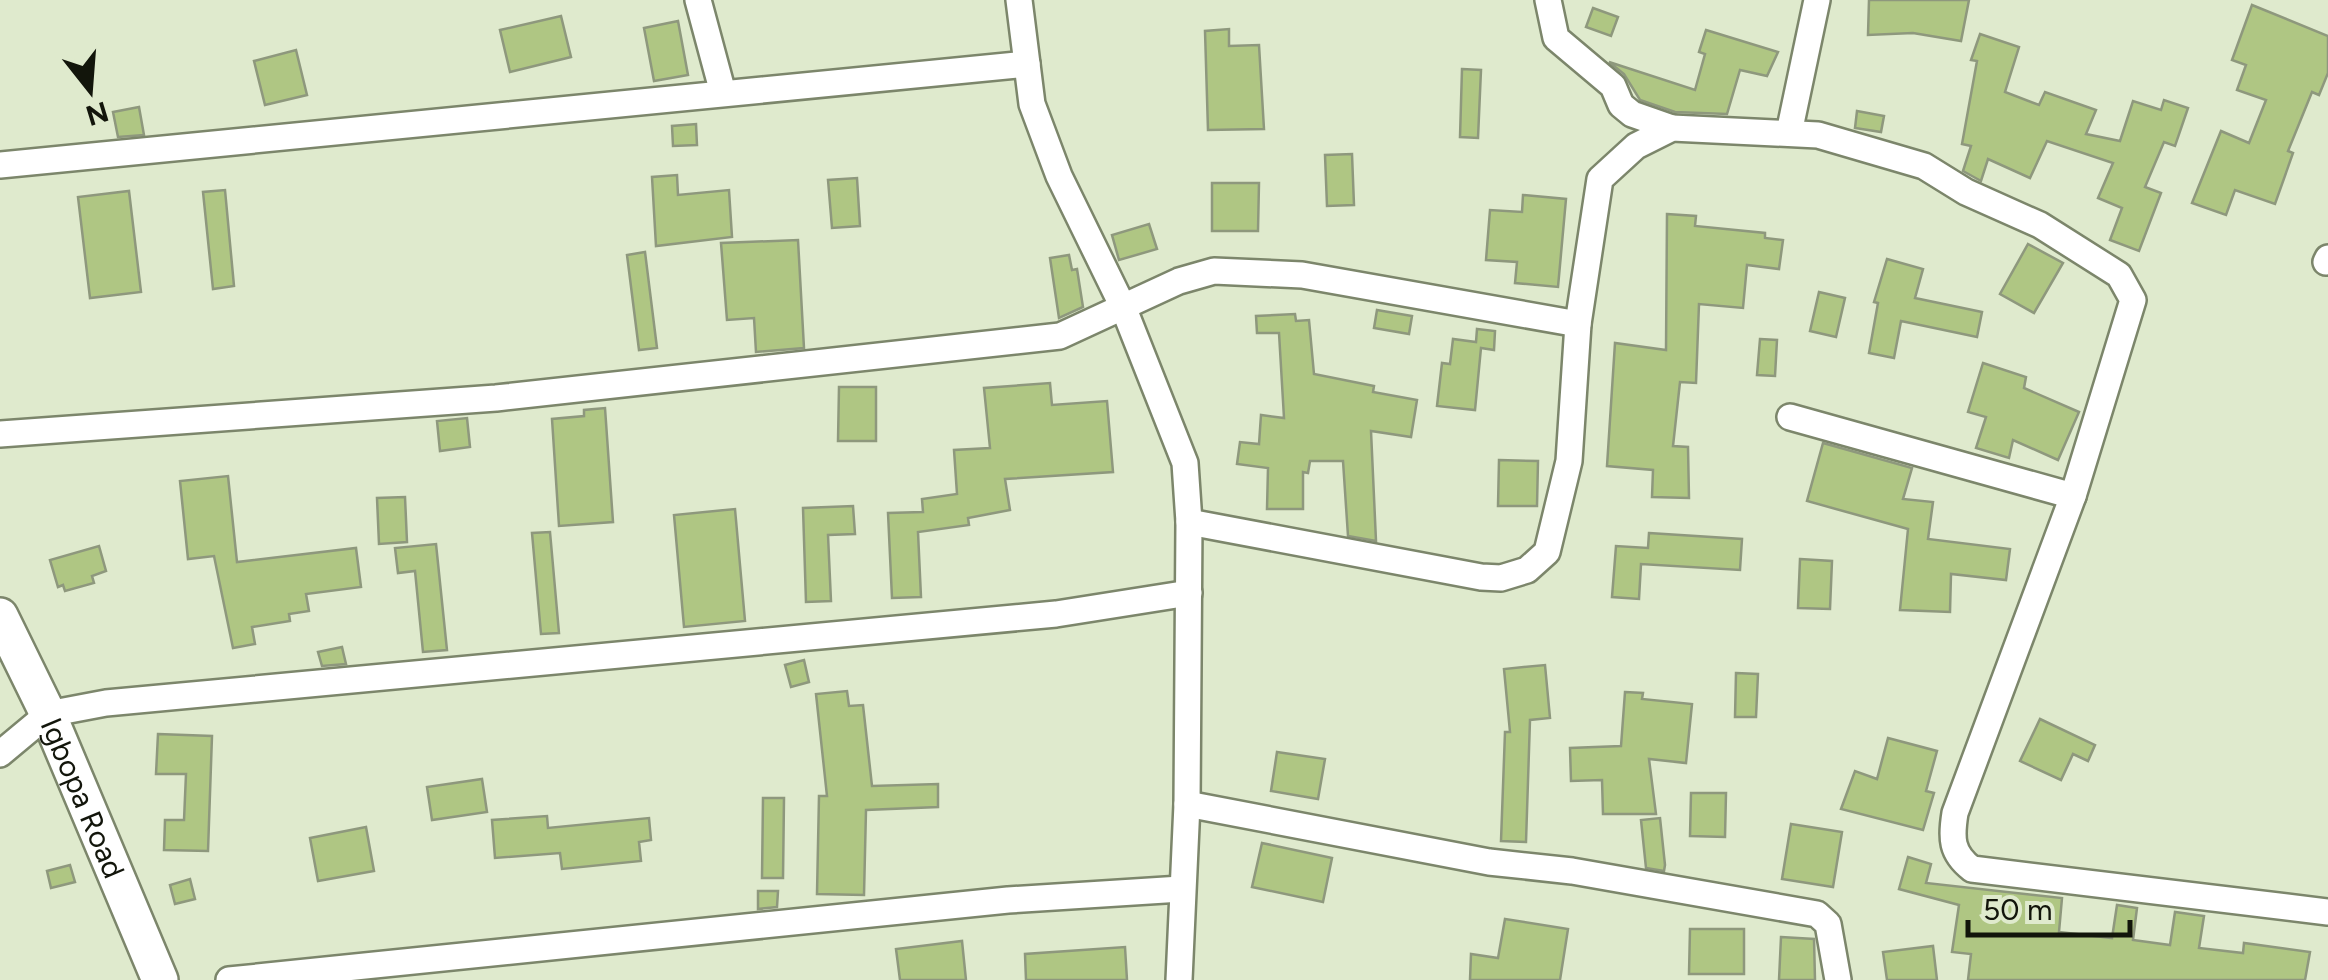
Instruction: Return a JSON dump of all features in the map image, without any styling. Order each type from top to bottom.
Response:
[{"type":"street","points":[[698,0],[723,93]]},
{"type":"street","points":[[1019,0],[1032,104],[1059,176],[1124,309],[1180,441],[1188,486],[1187,804],[1179,980]]},
{"type":"street","points":[[1548,0],[1556,38],[1614,86],[1621,105],[1632,114],[1672,128],[1818,135],[1924,166],[1966,192],[2040,224],[2128,284],[2132,300],[2073,496],[1955,813],[1952,837],[1958,858],[1972,869],[2328,912]]},
{"type":"street","points":[[1789,133],[1817,0]]},
{"type":"street","points":[[0,165],[1027,64]]},
{"type":"street","points":[[1189,522],[1481,577],[1501,578],[1526,570],[1547,552],[1569,461],[1578,324],[1600,179],[1636,146],[1672,128]]},
{"type":"street","points":[[0,434],[496,398],[1060,336],[1179,280],[1214,271],[1302,276],[1406,290],[1578,324]]},
{"type":"street","points":[[1790,418],[2073,496]]},
{"type":"street","points":[[0,754],[48,714],[126,701],[1056,614],[1189,593]]},
{"type":"street","name":"Igbopa Road","points":[[0,616],[48,714],[160,980]]},
{"type":"street","points":[[1187,804],[1489,862],[1572,871],[1816,914],[1828,924],[1838,980]]},
{"type":"street","points":[[229,980],[1008,900],[1182,890]]},
{"type":"building","points":[[1869,0],[1969,0],[1961,41],[1913,33],[1868,35]]},
{"type":"building","points":[[2252,5],[2328,36],[2328,73],[2319,95],[2312,92],[2288,151],[2293,153],[2275,204],[2235,190],[2226,215],[2192,203],[2221,131],[2249,143],[2266,100],[2237,90],[2246,65],[2232,60]]},
{"type":"building","points":[[1593,8],[1618,17],[1611,36],[1586,27]]},
{"type":"building","points":[[561,16],[571,57],[510,72],[500,30]]},
{"type":"building","points":[[678,21],[688,75],[654,81],[644,28]]},
{"type":"building","points":[[1229,29],[1229,46],[1259,45],[1264,129],[1208,130],[1205,31]]},
{"type":"building","points":[[1706,30],[1778,52],[1767,76],[1740,70],[1727,114],[1675,112],[1640,100],[1624,74],[1609,62],[1695,90],[1705,54],[1699,52]]},
{"type":"building","points":[[1980,34],[2019,47],[2005,92],[2039,105],[2045,92],[2096,110],[2086,134],[2120,141],[2133,101],[2161,110],[2164,100],[2188,108],[2175,146],[2164,142],[2145,187],[2161,193],[2139,251],[2110,240],[2122,208],[2098,198],[2113,163],[2047,141],[2030,178],[1988,159],[1981,181],[1963,171],[1971,146],[1962,144],[1977,61],[1971,60]]},
{"type":"building","points":[[296,50],[307,95],[265,105],[254,61]]},
{"type":"building","points":[[1462,69],[1481,70],[1478,138],[1460,137]]},
{"type":"building","points":[[139,107],[144,135],[118,137],[113,112]]},
{"type":"building","points":[[1857,111],[1884,116],[1881,132],[1855,128]]},
{"type":"building","points":[[696,124],[697,145],[673,146],[672,126]]},
{"type":"building","points":[[1352,154],[1354,205],[1327,206],[1325,155]]},
{"type":"building","points":[[677,175],[678,195],[729,190],[732,237],[656,246],[652,177]]},
{"type":"building","points":[[857,178],[860,226],[832,228],[828,180]]},
{"type":"building","points":[[1212,183],[1259,183],[1258,231],[1212,231]]},
{"type":"building","points":[[225,190],[234,286],[213,289],[203,192]]},
{"type":"building","points":[[129,191],[141,292],[90,298],[78,197]]},
{"type":"building","points":[[1523,195],[1566,199],[1558,287],[1515,283],[1517,262],[1486,260],[1490,210],[1522,212]]},
{"type":"building","points":[[1667,214],[1696,216],[1695,226],[1765,233],[1765,238],[1783,240],[1779,269],[1747,265],[1743,308],[1699,304],[1696,383],[1680,382],[1673,446],[1688,447],[1689,498],[1652,497],[1653,470],[1607,466],[1615,343],[1666,350]]},
{"type":"building","points":[[1149,224],[1157,249],[1119,260],[1112,235]]},
{"type":"building","points":[[798,240],[804,348],[756,352],[754,318],[727,320],[721,243]]},
{"type":"building","points":[[2028,244],[2063,263],[2034,313],[2000,294]]},
{"type":"building","points":[[645,252],[657,348],[639,350],[627,255]]},
{"type":"building","points":[[1069,255],[1072,270],[1077,269],[1083,307],[1059,318],[1050,258]]},
{"type":"building","points":[[1887,259],[1923,269],[1915,298],[1982,312],[1977,337],[1901,321],[1894,358],[1869,353],[1878,303],[1874,302]]},
{"type":"building","points":[[1819,292],[1845,298],[1836,337],[1810,331]]},
{"type":"building","points":[[1377,310],[1412,316],[1409,334],[1374,328]]},
{"type":"building","points":[[1295,314],[1296,321],[1309,320],[1314,374],[1374,386],[1373,392],[1417,400],[1411,437],[1371,431],[1376,541],[1348,536],[1343,461],[1310,461],[1308,473],[1303,472],[1303,509],[1267,509],[1268,468],[1237,464],[1240,442],[1259,444],[1261,415],[1284,418],[1279,333],[1257,333],[1256,316]]},
{"type":"building","points":[[1477,329],[1495,331],[1494,350],[1481,348],[1475,410],[1437,406],[1442,363],[1450,364],[1453,339],[1476,342]]},
{"type":"building","points":[[1760,339],[1777,340],[1775,376],[1757,375]]},
{"type":"building","points":[[1983,363],[2026,377],[2024,388],[2079,412],[2058,460],[2013,440],[2009,458],[1976,448],[1986,417],[1968,412]]},
{"type":"building","points":[[1050,383],[1052,405],[1107,401],[1113,472],[1005,479],[1010,510],[968,518],[969,525],[918,532],[921,597],[892,598],[888,513],[923,512],[922,499],[957,494],[954,450],[990,448],[984,388]]},
{"type":"building","points":[[839,387],[876,387],[876,441],[838,441]]},
{"type":"building","points":[[605,408],[613,522],[559,526],[552,419],[584,416],[584,410]]},
{"type":"building","points":[[467,418],[470,447],[440,451],[437,421]]},
{"type":"building","points":[[1823,443],[1912,468],[1903,499],[1933,502],[1928,539],[2010,549],[2006,580],[1951,574],[1950,612],[1900,610],[1908,529],[1807,501]]},
{"type":"building","points":[[1499,460],[1538,461],[1537,506],[1498,506]]},
{"type":"building","points":[[228,476],[237,562],[356,548],[361,587],[306,594],[309,611],[289,614],[290,621],[252,627],[255,644],[233,648],[214,556],[188,559],[180,481]]},
{"type":"building","points":[[405,497],[407,542],[379,544],[377,498]]},
{"type":"building","points":[[853,506],[855,534],[828,535],[831,601],[806,602],[803,508]]},
{"type":"building","points":[[735,509],[745,621],[684,627],[674,515]]},
{"type":"building","points":[[550,532],[559,633],[541,634],[532,533]]},
{"type":"building","points":[[1649,533],[1742,539],[1740,570],[1641,564],[1639,599],[1612,597],[1616,546],[1648,548]]},
{"type":"building","points":[[436,544],[447,650],[423,652],[415,571],[398,573],[395,548]]},
{"type":"building","points":[[99,546],[106,571],[92,576],[94,583],[65,591],[63,585],[58,587],[50,560]]},
{"type":"building","points":[[1800,559],[1832,561],[1830,609],[1798,608]]},
{"type":"building","points":[[342,647],[346,664],[322,666],[318,652]]},
{"type":"building","points":[[804,660],[809,682],[791,687],[785,665]]},
{"type":"building","points":[[1545,665],[1550,718],[1530,720],[1526,842],[1501,841],[1505,732],[1510,732],[1504,669]]},
{"type":"building","points":[[1736,673],[1758,674],[1756,717],[1735,717]]},
{"type":"building","points":[[847,691],[849,706],[863,705],[872,786],[938,784],[938,807],[866,810],[864,895],[817,894],[819,796],[827,796],[816,694]]},
{"type":"building","points":[[1625,692],[1643,693],[1642,699],[1692,704],[1686,763],[1649,759],[1656,814],[1603,814],[1602,780],[1571,781],[1570,748],[1621,746]]},
{"type":"building","points":[[2040,719],[2095,745],[2088,761],[2073,754],[2061,780],[2020,761]]},
{"type":"building","points":[[158,734],[212,736],[208,851],[164,850],[165,820],[184,820],[186,774],[156,774]]},
{"type":"building","points":[[1888,738],[1937,751],[1926,791],[1934,793],[1923,830],[1841,809],[1855,771],[1877,779]]},
{"type":"building","points":[[1277,752],[1325,759],[1318,799],[1271,791]]},
{"type":"building","points":[[482,779],[487,812],[432,820],[427,787]]},
{"type":"building","points":[[1691,793],[1726,793],[1725,837],[1690,836]]},
{"type":"building","points":[[763,798],[784,798],[783,878],[762,878]]},
{"type":"building","points":[[547,816],[548,828],[649,818],[651,840],[639,842],[641,861],[562,869],[560,853],[495,858],[492,820]]},
{"type":"building","points":[[1660,818],[1664,871],[1646,868],[1641,820]]},
{"type":"building","points":[[1791,824],[1842,832],[1833,887],[1782,879]]},
{"type":"building","points":[[366,827],[374,871],[318,881],[310,838]]},
{"type":"building","points":[[1262,843],[1332,858],[1323,902],[1252,887]]},
{"type":"building","points":[[1908,857],[1931,864],[1926,883],[2062,898],[2059,932],[2112,938],[2117,905],[2137,908],[2133,940],[2170,945],[2175,912],[2204,916],[2199,948],[2243,953],[2244,943],[2310,952],[2305,980],[1968,980],[1971,954],[1952,952],[1959,905],[1899,889]]},
{"type":"building","points":[[70,865],[75,882],[51,888],[47,871]]},
{"type":"building","points":[[190,879],[195,899],[175,904],[170,885]]},
{"type":"building","points":[[758,891],[778,891],[777,907],[758,909]]},
{"type":"building","points":[[1505,919],[1568,929],[1560,980],[1470,980],[1471,954],[1498,958]]},
{"type":"building","points":[[1690,929],[1744,929],[1744,974],[1689,974]]},
{"type":"building","points":[[1781,937],[1814,939],[1815,980],[1779,980]]},
{"type":"building","points":[[962,941],[966,980],[900,980],[896,949]]},
{"type":"building","points":[[1933,946],[1937,980],[1887,980],[1883,952]]},
{"type":"building","points":[[1125,947],[1127,980],[1026,980],[1025,954]]}]
